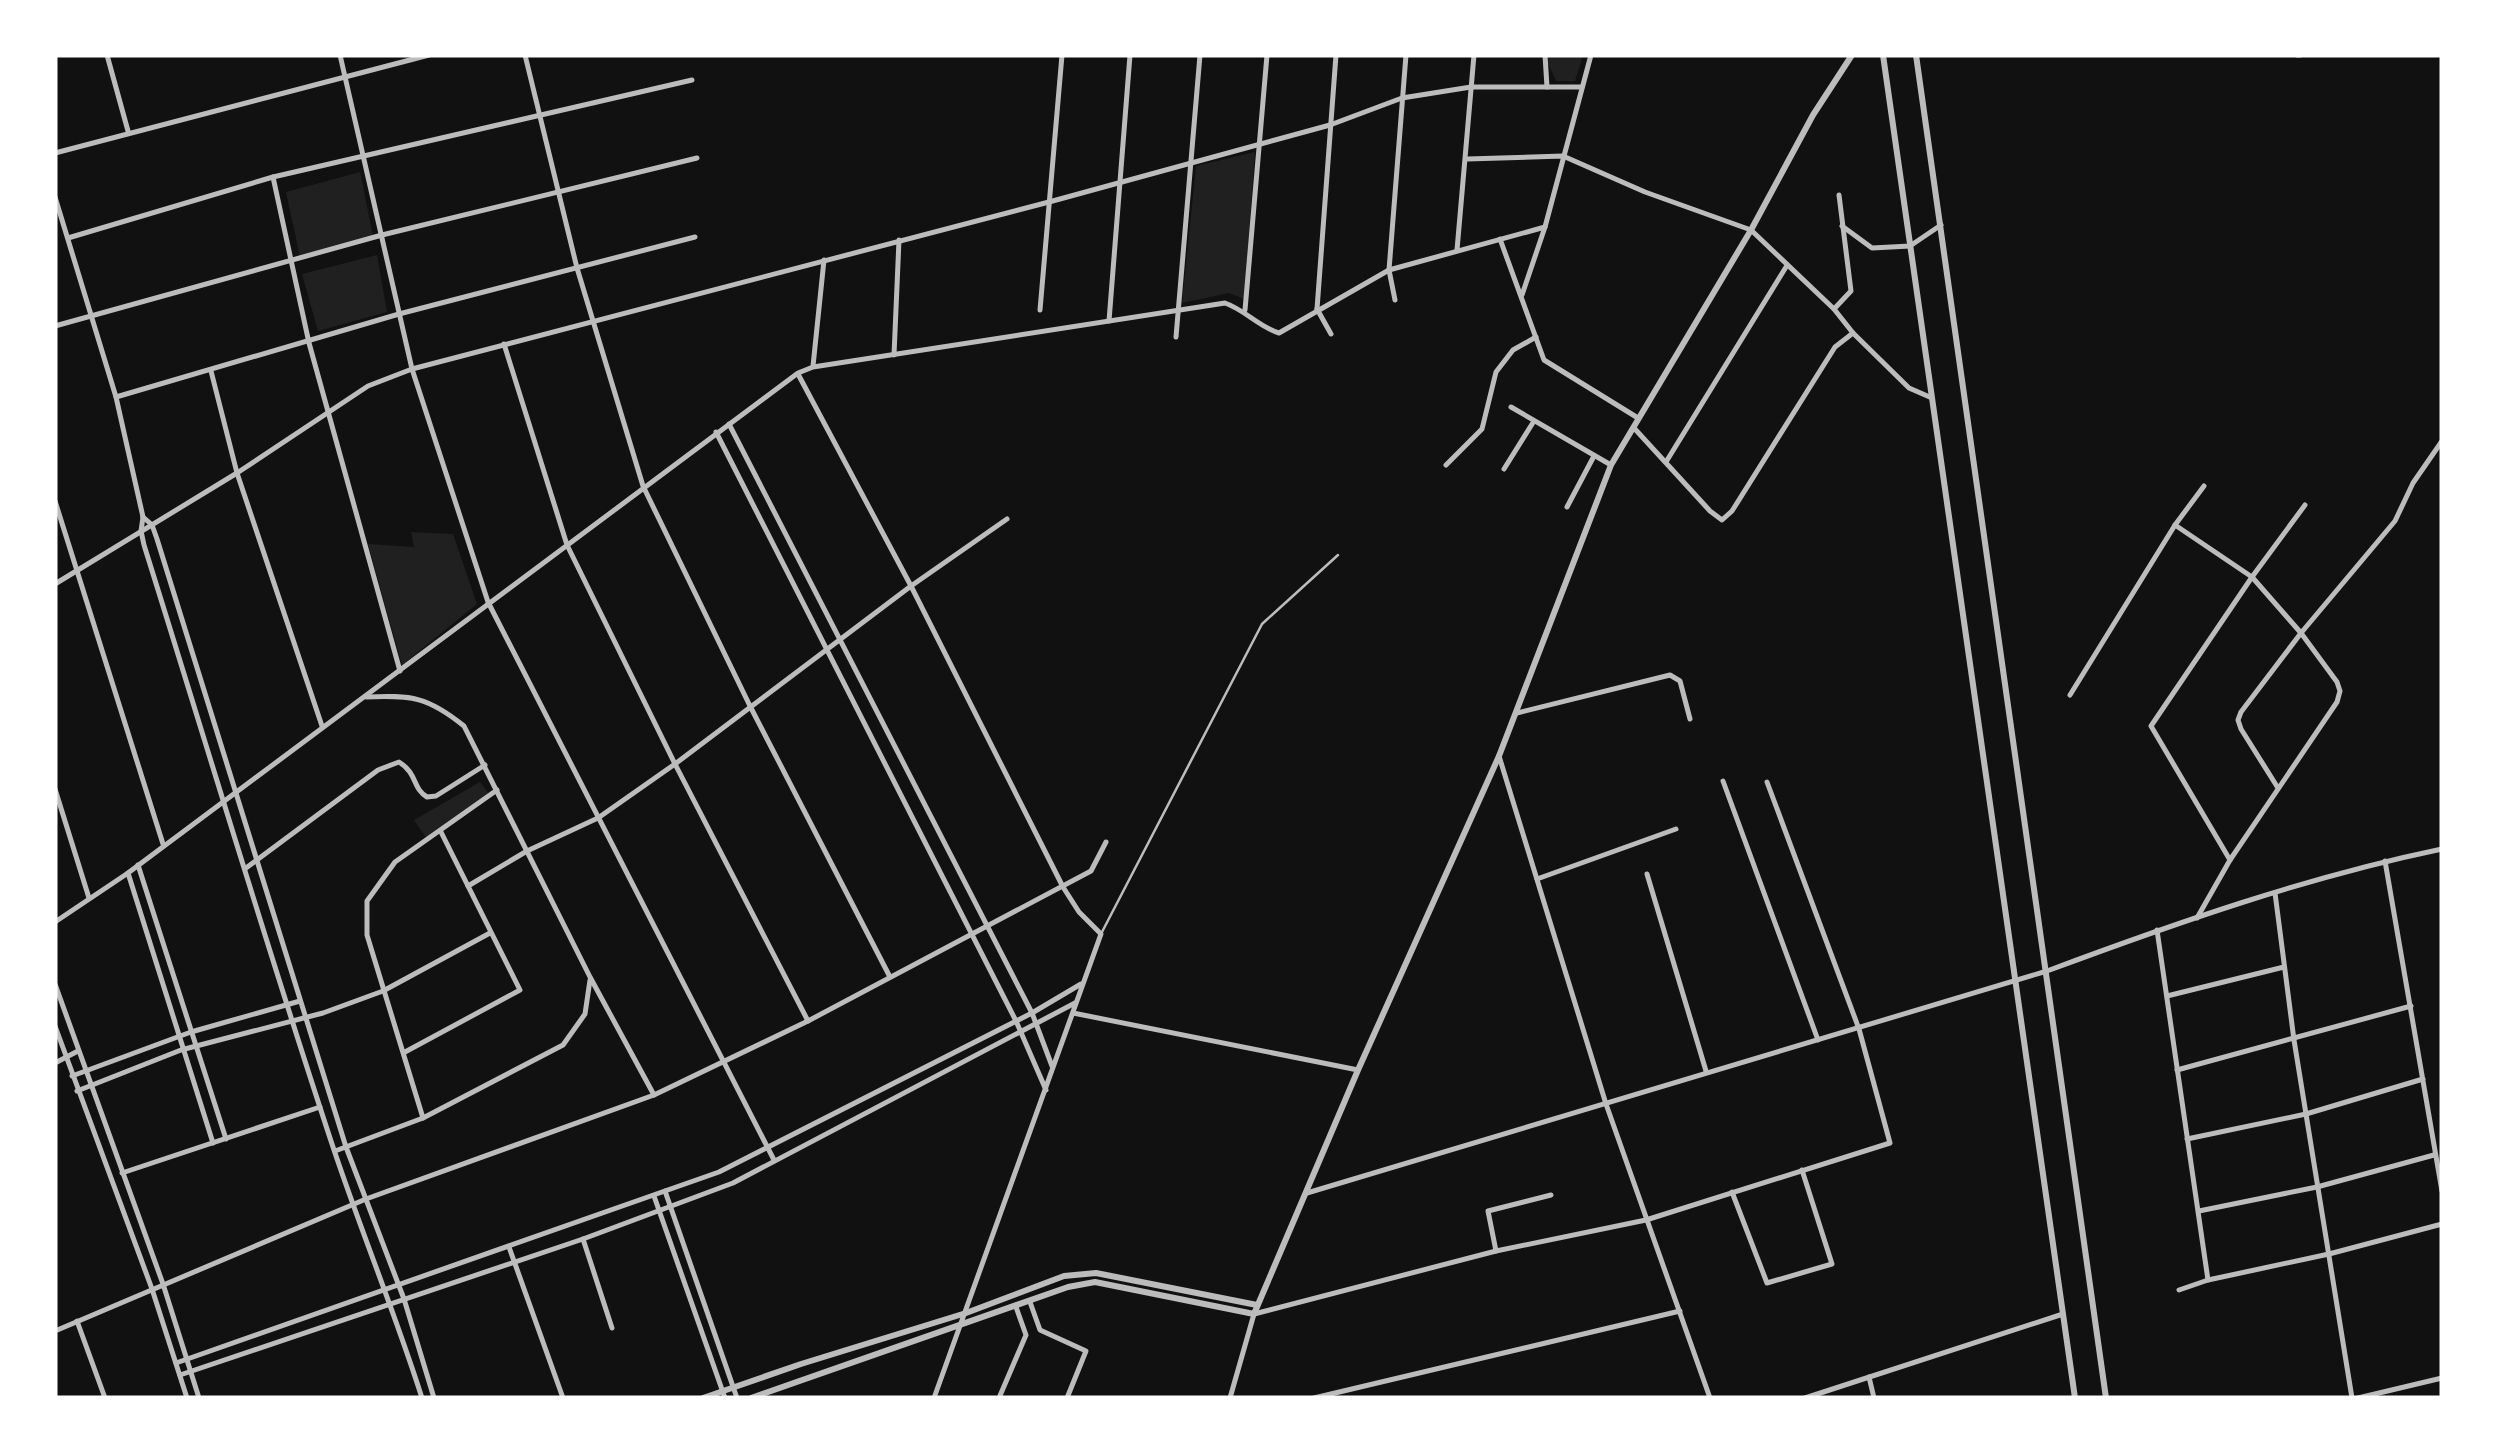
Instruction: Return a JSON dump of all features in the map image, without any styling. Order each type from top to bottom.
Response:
[{"type":"street","points":[[107,55],[128,131]]},
{"type":"street","points":[[340,55],[412,369],[488,602],[774,1160]]},
{"type":"street","points":[[55,152],[429,55]]},
{"type":"street","points":[[525,55],[577,268],[643,486],[890,979]]},
{"type":"street","points":[[1040,310],[1062,55]]},
{"type":"street","points":[[1109,322],[1130,55]]},
{"type":"street","points":[[1176,337],[1200,55]]},
{"type":"street","points":[[1246,310],[1268,55]]},
{"type":"street","points":[[1331,334],[1317,308],[1336,55]]},
{"type":"street","points":[[1395,300],[1389,270],[1406,55]]},
{"type":"street","points":[[1458,250],[1474,55]]},
{"type":"street","points":[[1545,55],[1547,88]]},
{"type":"street","points":[[1522,295],[1591,55]]},
{"type":"street","points":[[1230,1398],[1257,1305],[1500,756],[1611,465],[1751,230],[1813,115],[1852,55]]},
{"type":"street","points":[[1883,55],[2075,1398]]},
{"type":"street","points":[[1916,55],[1937,228],[2106,1398]]},
{"type":"street","points":[[68,238],[273,177],[692,80]]},
{"type":"street","points":[[55,584],[368,386],[412,369],[1049,202],[1330,124],[1402,98],[1471,87],[1582,87]]},
{"type":"street","points":[[1466,159],[1563,156],[1646,192],[1751,230],[1909,388],[1933,399]]},
{"type":"street","points":[[55,326],[382,235],[697,158]]},
{"type":"street","points":[[273,177],[309,342],[400,671]]},
{"type":"street","points":[[1834,309],[1852,290],[1839,195]]},
{"type":"street","points":[[55,196],[116,397],[143,516],[141,531],[334,1151],[392,1303],[422,1398]]},
{"type":"street","points":[[1842,226],[1872,248],[1910,246],[1937,228]]},
{"type":"street","points":[[55,922],[128,873],[798,373],[814,367],[1226,302],[1246,310],[1269,330],[1279,333],[1389,270],[1544,227]]},
{"type":"street","points":[[116,397],[399,314],[695,237]]},
{"type":"street","points":[[1500,239],[1544,360],[1638,418]]},
{"type":"street","points":[[894,355],[899,240]]},
{"type":"street","points":[[814,367],[824,260]]},
{"type":"street","points":[[1666,462],[1786,267]]},
{"type":"street","points":[[1633,427],[1722,520],[1732,511],[1835,347],[1852,333]]},
{"type":"street","points":[[1446,465],[1482,429],[1496,372],[1512,350],[1536,337]]},
{"type":"street","points":[[504,344],[567,545],[808,1021]]},
{"type":"street","points":[[212,371],[236,472],[322,726]]},
{"type":"street","points":[[798,373],[1063,887],[1079,912],[1101,934],[934,1398]]},
{"type":"street","points":[[1512,407],[1611,465]]},
{"type":"street","points":[[1504,469],[1534,421]]},
{"type":"street","points":[[729,423],[1032,1013],[1053,1069]]},
{"type":"street","points":[[716,432],[1022,1032],[1046,1090]]},
{"type":"street","points":[[2278,788],[2238,720],[2301,633],[2395,521],[2413,483],[2442,441]]},
{"type":"street","points":[[1567,508],[1594,456]]},
{"type":"street","points":[[2070,695],[2175,525],[2204,486]]},
{"type":"street","points":[[55,501],[162,844]]},
{"type":"street","points":[[2230,860],[2151,726],[2306,505]]},
{"type":"street","points":[[143,516],[152,524],[346,1147],[404,1298],[434,1398]]},
{"type":"street","points":[[468,886],[598,818],[910,586],[1007,519]]},
{"type":"street","points":[[2175,525],[2252,577],[2301,633],[2338,682],[2340,692],[2195,920]]},
{"type":"street","points":[[1517,712],[1670,675],[1680,681],[1690,719]]},
{"type":"street","points":[[362,698],[409,696],[438,706],[464,726],[654,1096]]},
{"type":"street","points":[[1500,756],[1606,1104],[1710,1398]]},
{"type":"street","points":[[245,868],[378,770],[400,762],[411,769],[420,793],[427,797],[436,796],[485,765]]},
{"type":"street","points":[[1723,781],[1818,1040]]},
{"type":"street","points":[[751,1398],[1068,1287],[1095,1282],[1254,1314],[1496,1251],[1646,1220],[1890,1144],[1859,1029],[1767,782]]},
{"type":"street","points":[[55,789],[89,898]]},
{"type":"street","points":[[423,1118],[366,935],[367,901],[395,862],[497,790]]},
{"type":"street","points":[[1538,879],[1676,829]]},
{"type":"street","points":[[404,1052],[520,990],[441,832]]},
{"type":"street","points":[[55,1330],[353,1204],[654,1096],[723,1064],[1091,871],[1106,842]]},
{"type":"street","points":[[1304,1194],[2047,971],[2328,874],[2442,849]]},
{"type":"street","points":[[2385,861],[2442,1191]]},
{"type":"street","points":[[138,865],[226,1138]]},
{"type":"street","points":[[128,873],[212,1143]]},
{"type":"street","points":[[1648,874],[1706,1072]]},
{"type":"street","points":[[2276,893],[2294,1040],[2355,1398],[2442,1378]]},
{"type":"street","points":[[2157,930],[2208,1280]]},
{"type":"street","points":[[77,1091],[181,1050],[305,1018],[384,990],[490,932]]},
{"type":"street","points":[[2167,996],[2284,967]]},
{"type":"street","points":[[334,1151],[423,1118],[563,1045],[586,1014],[590,977]]},
{"type":"street","points":[[176,1363],[719,1172],[1084,983]]},
{"type":"street","points":[[55,984],[164,1284],[199,1398]]},
{"type":"street","points":[[180,1375],[583,1239],[734,1183],[1078,1001]]},
{"type":"street","points":[[72,1076],[191,1032],[300,1002]]},
{"type":"street","points":[[2176,1070],[2411,1006]]},
{"type":"street","points":[[1073,1013],[1358,1070]]},
{"type":"street","points":[[55,1026],[188,1398]]},
{"type":"street","points":[[55,1063],[78,1051]]},
{"type":"street","points":[[2187,1140],[2306,1114],[2424,1080]]},
{"type":"street","points":[[122,1173],[320,1107]]},
{"type":"street","points":[[2199,1211],[2317,1187],[2434,1155]]},
{"type":"street","points":[[1732,1192],[1766,1283],[1832,1264],[1802,1170]]},
{"type":"street","points":[[665,1192],[737,1398]]},
{"type":"street","points":[[1496,1251],[1488,1211],[1551,1194]]},
{"type":"street","points":[[654,1196],[724,1394]]},
{"type":"street","points":[[2179,1290],[2442,1224]]},
{"type":"street","points":[[583,1239],[612,1328]]},
{"type":"street","points":[[509,1247],[563,1398]]},
{"type":"street","points":[[706,1398],[966,1314],[1064,1276],[1096,1273],[1257,1305]]},
{"type":"street","points":[[1030,1302],[1040,1330]]},
{"type":"street","points":[[999,1398],[1026,1334],[1016,1307]]},
{"type":"street","points":[[1314,1398],[1680,1310]]},
{"type":"street","points":[[1805,1398],[2063,1314]]},
{"type":"street","points":[[77,1321],[104,1398]]},
{"type":"street","points":[[1026,1334],[1040,1330],[1086,1351],[1067,1398]]},
{"type":"street","points":[[1869,1377],[1874,1398]]},
{"type":"lane","points":[[1101,934],[1262,624],[1338,555]]},
{"type":"shaded area","points":[[1548,55],[1583,55],[1575,81],[1556,81]]},
{"type":"shaded area","points":[[1255,152],[1244,299],[1229,293],[1182,303],[1196,166]]},
{"type":"shaded area","points":[[360,172],[373,236],[300,257],[286,192]]},
{"type":"shaded area","points":[[377,255],[387,312],[318,331],[302,274]]},
{"type":"shaded area","points":[[411,532],[453,534],[477,604],[402,665],[368,544],[414,547]]},
{"type":"shaded area","points":[[480,782],[489,794],[427,839],[414,820]]}]
